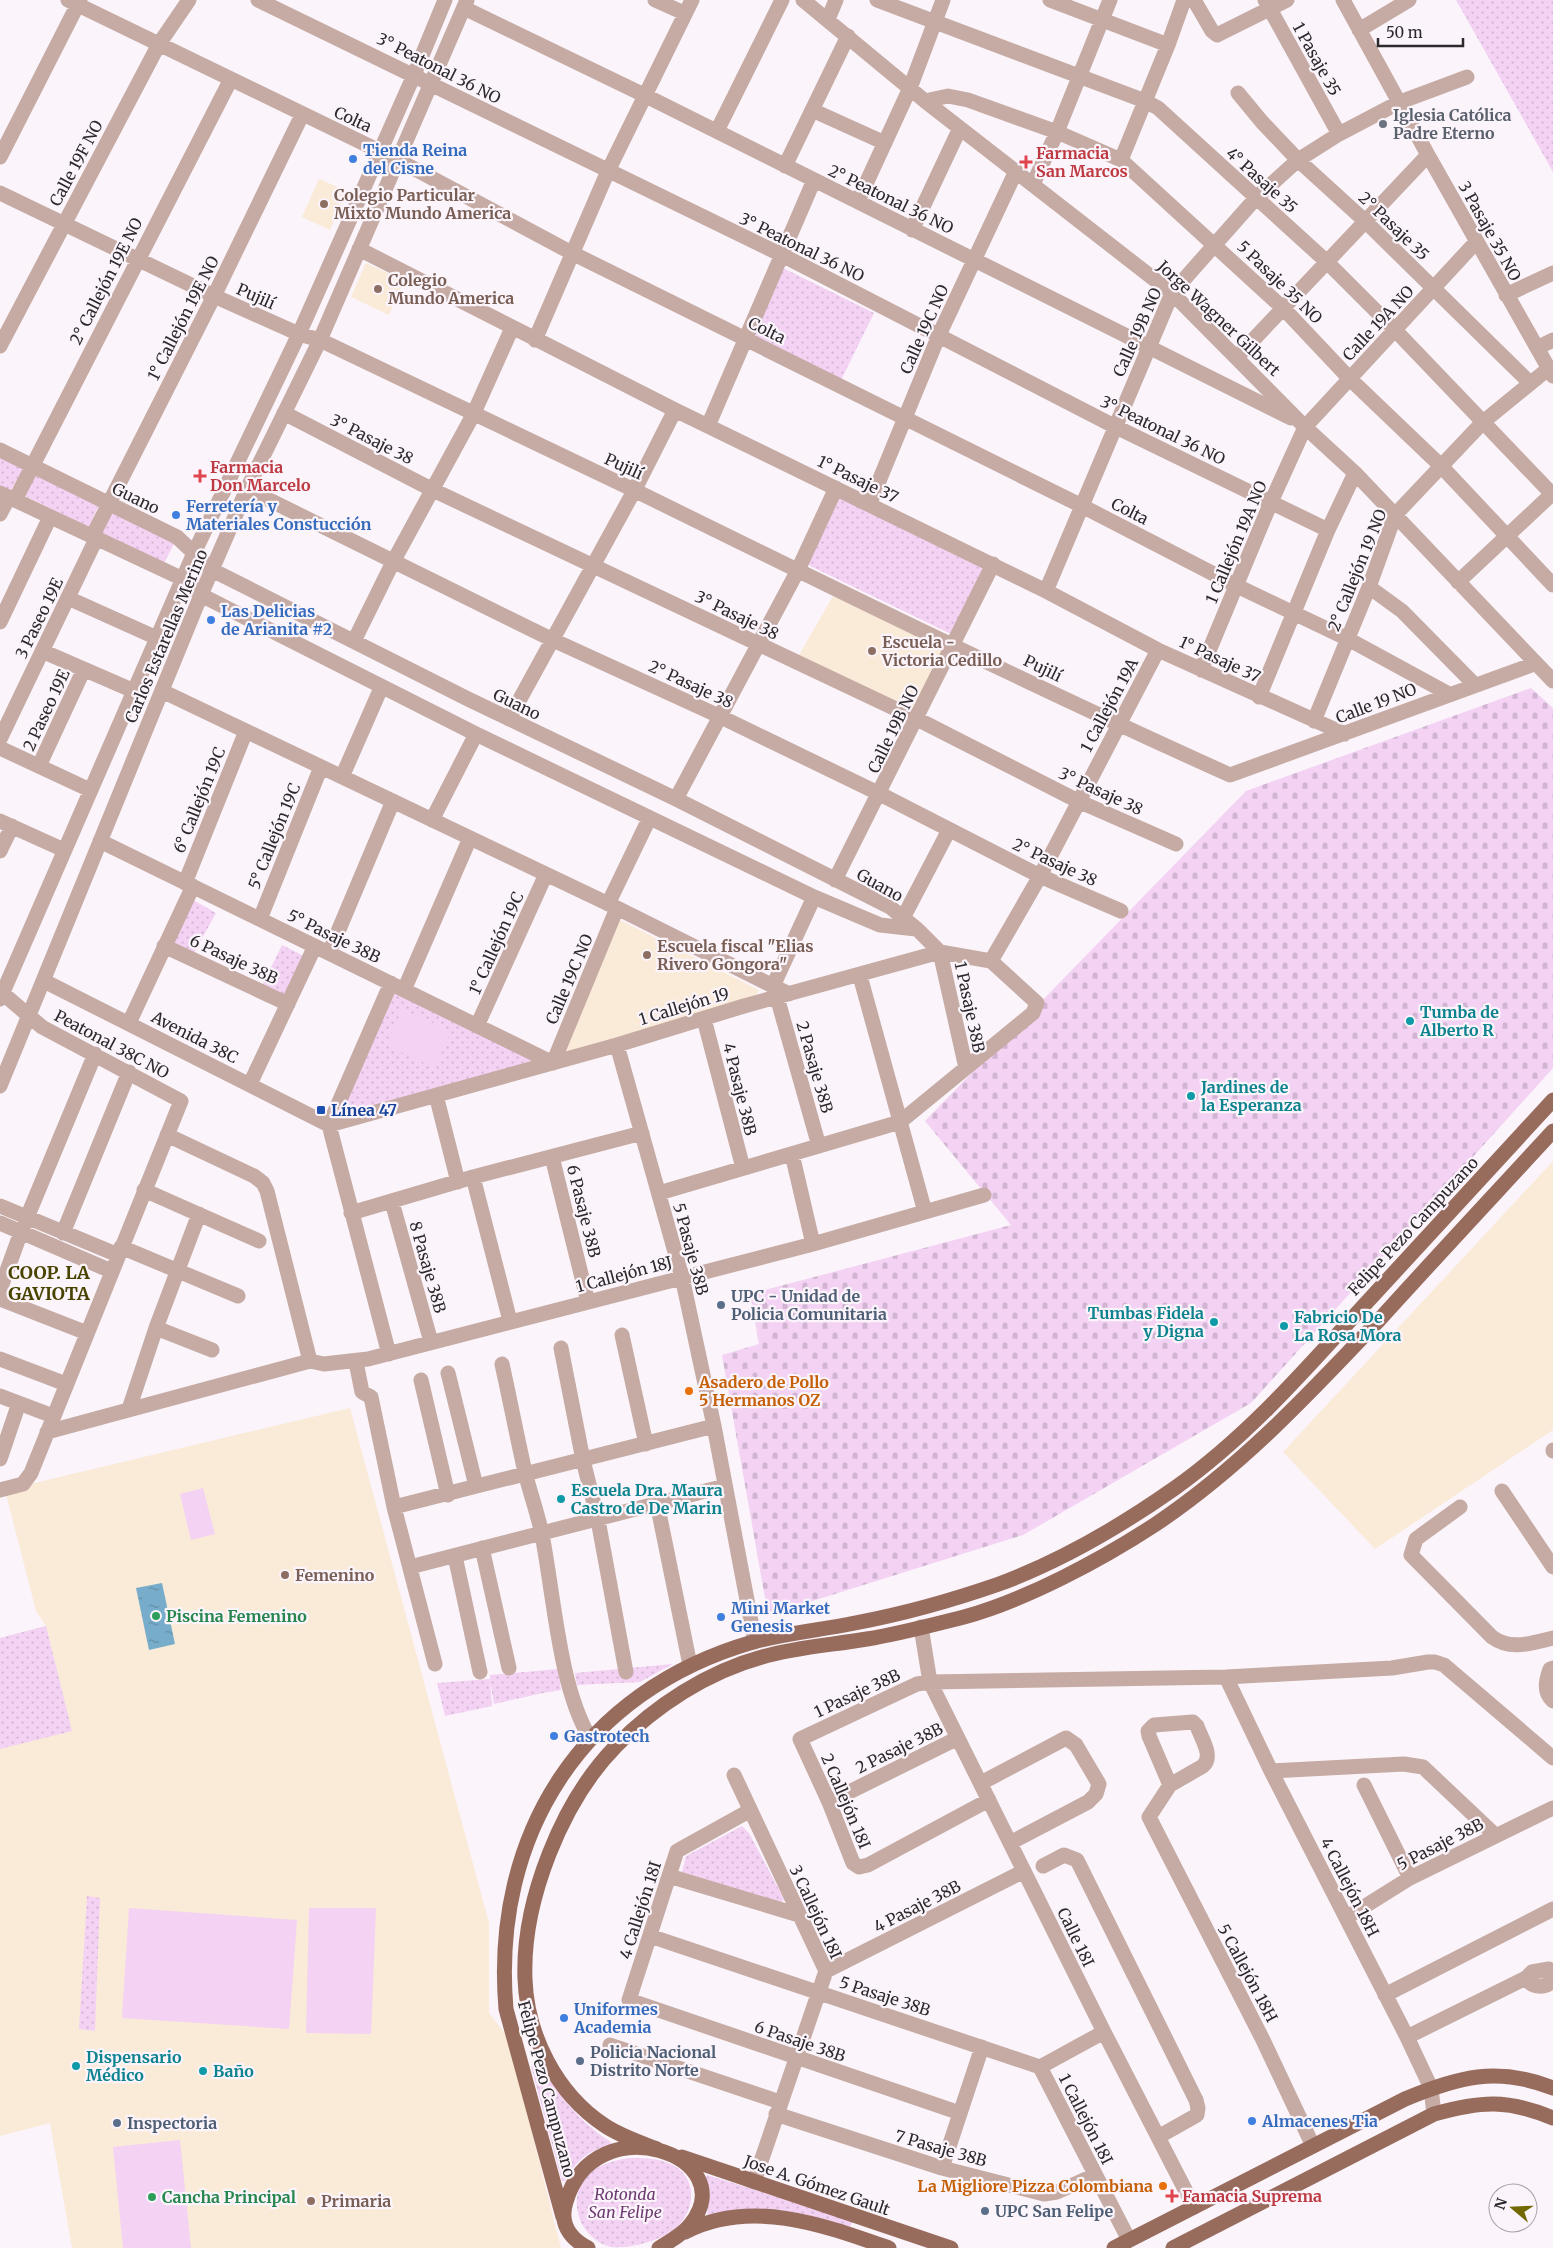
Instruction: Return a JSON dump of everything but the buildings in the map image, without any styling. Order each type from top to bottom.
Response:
[{"type":"main road","name":"Felipe Pezo Campuzano","points":[[564,2222],[506,2009],[504,1974],[505,1937],[515,1884],[538,1820],[551,1792],[590,1738],[636,1697],[690,1665],[755,1642],[801,1631],[877,1619],[997,1584],[1042,1566],[1120,1524],[1177,1487],[1237,1439],[1286,1391],[1553,1100]]},
{"type":"main road","name":"Felipe Pezo Campuzano","points":[[657,2149],[622,2135],[590,2114],[562,2083],[539,2046],[526,2001],[525,1973],[529,1924],[541,1874],[567,1817],[590,1778],[613,1749],[641,1723],[692,1687],[760,1657],[807,1647],[868,1639],[965,1617],[1000,1606],[1078,1569],[1156,1523],[1225,1472],[1307,1397],[1553,1131]]},
{"type":"main road","points":[[1114,2248],[1405,2099],[1431,2088],[1467,2077],[1493,2076],[1516,2078],[1553,2088]]},
{"type":"main road","points":[[1173,2248],[1434,2114],[1471,2104],[1492,2103],[1512,2105],[1553,2118]]},
{"type":"main road","points":[[572,2248],[564,2222],[566,2201],[572,2184],[587,2164],[611,2151],[627,2148],[657,2149]]},
{"type":"main road","name":"Jose A. Gómez Gault","points":[[657,2149],[952,2248]]},
{"type":"main road","points":[[672,2154],[688,2164],[700,2180],[702,2189],[702,2198],[695,2218],[679,2235]]},
{"type":"main road","points":[[659,2248],[679,2235],[709,2222],[743,2216],[777,2216],[813,2224],[889,2248]]},
{"type":"main road","points":[[564,2222],[578,2242],[588,2248]]},
{"type":"street","name":"Calle 19F NO","points":[[0,346],[159,44],[190,0]]},
{"type":"street","name":"3° Peatonal 36 NO","points":[[258,0],[782,255],[1114,426],[1328,530]]},
{"type":"street","name":"Carlos Estarellas Merino","points":[[29,1016],[1,994],[194,553],[299,334],[381,151],[444,0]]},
{"type":"street","points":[[655,0],[684,13]]},
{"type":"street","points":[[535,340],[608,171],[692,0]]},
{"type":"street","points":[[717,131],[782,0]]},
{"type":"street","name":"Jorge Wagner Gilbert","points":[[803,0],[925,101],[1172,293],[1303,425],[1355,473],[1534,664],[1550,674]]},
{"type":"street","points":[[828,20],[836,0]]},
{"type":"street","name":"4° Pasaje 35","points":[[877,0],[1079,78],[1146,101],[1158,108],[1327,262],[1552,493]]},
{"type":"street","points":[[858,202],[910,88],[944,0]]},
{"type":"street","points":[[1050,0],[1168,45]]},
{"type":"street","points":[[1033,184],[1057,132],[1110,0]]},
{"type":"street","points":[[1120,160],[1146,101],[1184,0]]},
{"type":"street","points":[[1194,0],[1214,34],[1221,35],[1268,5],[1287,0]]},
{"type":"street","name":"3 Pasaje 35 NO","points":[[1343,0],[1550,372]]},
{"type":"street","points":[[1360,30],[1409,0]]},
{"type":"street","name":"Colta","points":[[75,2],[302,115],[381,151],[572,253],[1082,506],[1237,586],[1348,639],[1449,694]]},
{"type":"street","points":[[0,157],[75,2]]},
{"type":"street","name":"Carlos Estarellas Merino","points":[[0,1086],[201,595],[247,489],[320,340],[432,85],[465,4]]},
{"type":"street","name":"2° Peatonal 36 NO","points":[[465,4],[1303,425]]},
{"type":"street","name":"1 Pasaje 35","points":[[1268,5],[1339,134]]},
{"type":"street","points":[[785,166],[848,36]]},
{"type":"street","name":"Calle 19B NO","points":[[1046,590],[1172,293],[1256,198],[1298,160],[1339,134],[1400,102],[1467,76]]},
{"type":"street","name":"2° Callejón 19E NO","points":[[0,514],[8,496],[31,466],[231,79]]},
{"type":"street","name":"2° Pasaje 35","points":[[1238,93],[1268,129],[1298,160],[1366,221],[1529,382]]},
{"type":"street","name":"5 Pasaje 35 NO","points":[[925,101],[957,96],[1057,132],[1120,160],[1215,244],[1284,309],[1350,379],[1441,466],[1507,538],[1551,580]]},
{"type":"street","points":[[812,110],[885,143]]},
{"type":"street","name":"1° Callejón 19E NO","points":[[94,538],[108,503],[214,296],[302,115]]},
{"type":"street","points":[[912,230],[960,128]]},
{"type":"street","points":[[1237,357],[1428,155]]},
{"type":"street","name":"Calle 19C NO","points":[[870,503],[939,335],[1016,171]]},
{"type":"street","points":[[708,426],[814,180]]},
{"type":"street","name":"Pujilí","points":[[0,193],[214,296],[299,334],[320,340],[473,415],[634,490],[797,572],[1230,775]]},
{"type":"street","name":"Calle 19A NO","points":[[1303,425],[1350,379],[1476,242]]},
{"type":"street","name":"1° Pasaje 37","points":[[359,249],[675,410],[1046,590],[1158,650],[1345,734]]},
{"type":"street","points":[[1506,295],[1553,273]]},
{"type":"street","points":[[354,641],[393,562],[473,415],[512,328]]},
{"type":"street","points":[[1538,348],[1553,340]]},
{"type":"street","name":"2° Callejón 19 NO","points":[[1314,721],[1369,587],[1395,515],[1483,422],[1529,382],[1550,372]]},
{"type":"street","points":[[508,719],[553,640],[675,410]]},
{"type":"street","name":"3° Pasaje 38","points":[[284,414],[433,490],[593,564],[757,645],[917,719],[1078,801],[1176,844]]},
{"type":"street","name":"1 Callejón 19A NO","points":[[1201,670],[1303,425]]},
{"type":"street","name":"Guano","points":[[0,450],[177,537],[212,570],[508,719],[676,799],[890,908],[917,929]]},
{"type":"street","points":[[1259,697],[1328,530],[1355,473]]},
{"type":"street","points":[[676,799],[797,572],[836,488]]},
{"type":"street","name":"2° Pasaje 38","points":[[247,489],[553,640],[719,716],[880,794],[1040,876],[1121,911]]},
{"type":"street","points":[[1458,582],[1507,538],[1552,493]]},
{"type":"street","name":"Guano","points":[[8,496],[183,579],[201,595],[381,688],[649,819],[814,897],[880,925],[917,929]]},
{"type":"street","points":[[0,622],[50,517]]},
{"type":"street","name":"3 Paseo 19E","points":[[0,739],[68,598],[94,538]]},
{"type":"street","name":"Calle 19B NO","points":[[835,880],[880,794],[993,564]]},
{"type":"street","points":[[1369,587],[1402,611],[1475,685]]},
{"type":"street","points":[[68,598],[157,638]]},
{"type":"street","name":"1 Callejón 19A","points":[[991,961],[1040,876],[1158,650]]},
{"type":"street","points":[[42,651],[134,691]]},
{"type":"street","name":"Calle 19 NO","points":[[1230,775],[1534,664]]},
{"type":"street","name":"2 Paseo 19E","points":[[40,766],[84,669]]},
{"type":"street","points":[[342,777],[381,688]]},
{"type":"street","points":[[162,691],[613,906],[780,993],[814,897]]},
{"type":"street","name":"6° Callejón 19C","points":[[129,1023],[189,885],[246,731]]},
{"type":"street","points":[[432,820],[476,734]]},
{"type":"street","points":[[0,748],[90,790]]},
{"type":"street","name":"5° Callejón 19C","points":[[260,919],[321,767]]},
{"type":"street","points":[[330,954],[393,801]]},
{"type":"street","name":"Calle 19C NO","points":[[553,1062],[613,906],[649,819]]},
{"type":"street","points":[[0,851],[6,824],[64,850]]},
{"type":"street","points":[[903,918],[949,830]]},
{"type":"street","points":[[389,1354],[329,1125],[470,838]]},
{"type":"street","name":"5° Pasaje 38B","points":[[100,841],[553,1062]]},
{"type":"street","name":"1° Callejón 19C","points":[[477,1026],[546,874]]},
{"type":"street","points":[[917,929],[940,952]]},
{"type":"street","name":"6 Pasaje 38B","points":[[164,946],[288,1004]]},
{"type":"street","points":[[250,1084],[316,946]]},
{"type":"street","name":"1 Callejón 19","points":[[329,1125],[617,1045],[780,993],[860,976],[940,952],[991,961]]},
{"type":"street","name":"1 Pasaje 38B","points":[[940,952],[966,1068]]},
{"type":"street","points":[[659,1193],[900,1122],[1036,1010],[1037,1003],[991,961]]},
{"type":"street","points":[[860,976],[925,1212]]},
{"type":"street","name":"Avenida 38C","points":[[44,981],[329,1125]]},
{"type":"street","name":"2 Pasaje 38B","points":[[780,993],[819,1146]]},
{"type":"street","name":"Peatonal 38C NO","points":[[29,1016],[42,1027],[181,1100],[167,1135]]},
{"type":"street","name":"4 Pasaje 38B","points":[[704,1018],[743,1168]]},
{"type":"street","name":"5 Pasaje 38B","points":[[617,1045],[682,1277],[714,1426],[755,1642]]},
{"type":"street","points":[[0,1290],[21,1232],[95,1054]]},
{"type":"street","points":[[63,1233],[129,1072]]},
{"type":"street","points":[[436,1095],[458,1182]]},
{"type":"street","points":[[352,1213],[642,1132]]},
{"type":"street","points":[[0,1490],[23,1484],[31,1473],[47,1432],[66,1384],[144,1190],[167,1135],[254,1176],[268,1191],[310,1361],[47,1432]]},
{"type":"street","points":[[792,1154],[813,1244]]},
{"type":"street","name":"6 Pasaje 38B","points":[[552,1157],[588,1302]]},
{"type":"street","points":[[473,1178],[510,1321]]},
{"type":"street","points":[[144,1190],[259,1241]]},
{"type":"street","name":"1 Callejón 18J","points":[[310,1361],[324,1364],[356,1362],[389,1354],[510,1321],[813,1244],[984,1195]]},
{"type":"street","name":"8 Pasaje 38B","points":[[392,1202],[431,1342]]},
{"type":"street","points":[[0,1206],[63,1233],[120,1251],[238,1296]]},
{"type":"street","points":[[129,1409],[156,1328],[199,1214]]},
{"type":"street","points":[[0,1223],[112,1271]]},
{"type":"street","points":[[0,1299],[87,1333]]},
{"type":"street","points":[[156,1328],[212,1350]]},
{"type":"street","points":[[622,1335],[646,1444]]},
{"type":"street","points":[[561,1348],[583,1460],[598,1520],[626,1672]]},
{"type":"street","points":[[0,1359],[66,1384]]},
{"type":"street","points":[[356,1362],[362,1392],[370,1398],[394,1507],[435,1664]]},
{"type":"street","points":[[502,1364],[526,1474],[542,1533],[570,1685],[581,1723],[590,1738]]},
{"type":"street","points":[[448,1373],[476,1486]]},
{"type":"street","points":[[421,1380],[448,1494]]},
{"type":"street","points":[[0,1396],[84,1422]]},
{"type":"street","points":[[0,1459],[19,1403]]},
{"type":"street","points":[[394,1507],[714,1426]]},
{"type":"street","points":[[410,1567],[725,1486]]},
{"type":"street","points":[[1502,1491],[1553,1567]]},
{"type":"street","points":[[657,1503],[690,1665]]},
{"type":"street","points":[[1460,1506],[1416,1539],[1411,1555],[1492,1638],[1501,1644],[1512,1647],[1553,1638]]},
{"type":"street","points":[[482,1548],[509,1668]]},
{"type":"street","points":[[455,1556],[480,1672]]},
{"type":"street","name":"Calle 18I","points":[[922,1627],[930,1682],[1104,2032],[1194,2207]]},
{"type":"street","name":"1 Pasaje 38B","points":[[800,1739],[917,1684],[930,1682],[1226,1677],[1392,1668],[1435,1662],[1444,1666],[1553,1758]]},
{"type":"street","points":[[1553,1668],[1550,1669],[1545,1683],[1550,1698],[1553,1701]]},
{"type":"street","name":"4 Callejón 18H","points":[[1226,1677],[1271,1771],[1407,2037],[1431,2088],[1434,2114]]},
{"type":"street","points":[[1193,1722],[1197,1726],[1208,1759],[1203,1766],[1170,1785],[1148,1730],[1154,1725],[1193,1722]]},
{"type":"street","name":"2 Pasaje 38B","points":[[829,1802],[958,1738]]},
{"type":"street","points":[[981,1783],[1066,1738],[1076,1745],[1099,1784],[1096,1794],[1088,1802],[1010,1843]]},
{"type":"street","name":"2 Callejón 18I","points":[[800,1739],[829,1802],[853,1863],[859,1866],[868,1865],[989,1800]]},
{"type":"street","points":[[1271,1771],[1404,1764],[1423,1767],[1496,1835]]},
{"type":"street","name":"3 Callejón 18I","points":[[734,1775],[749,1811],[826,1972],[754,2182]]},
{"type":"street","name":"5 Callejón 18H","points":[[1170,1785],[1149,1817],[1263,2040],[1313,2146]]},
{"type":"street","points":[[1364,1785],[1410,1878]]},
{"type":"street","name":"5 Pasaje 38B","points":[[1346,1918],[1410,1878],[1553,1808]]},
{"type":"street","name":"4 Callejón 18I","points":[[629,2000],[678,1851],[749,1811]]},
{"type":"street","points":[[1043,1866],[1064,1854],[1077,1860],[1196,2100],[1198,2108],[1196,2115],[1158,2138]]},
{"type":"street","name":"4 Pasaje 38B","points":[[826,1972],[1024,1871]]},
{"type":"street","points":[[669,1876],[799,1915]]},
{"type":"street","points":[[1385,1995],[1553,1909]]},
{"type":"street","name":"5 Pasaje 38B","points":[[650,1936],[1040,2067]]},
{"type":"street","points":[[1407,2037],[1526,1978],[1527,1974],[1549,1969],[1553,1972]]},
{"type":"street","points":[[1526,1978],[1534,1985],[1540,1987],[1549,1985],[1553,1980]]},
{"type":"street","name":"6 Pasaje 38B","points":[[629,2000],[795,2059],[960,2113]]},
{"type":"street","points":[[1040,2067],[1104,2032]]},
{"type":"street","name":"7 Pasaje 38B","points":[[610,2045],[942,2168],[1044,2194],[1057,2192],[1095,2175]]},
{"type":"street","points":[[942,2168],[982,2047]]},
{"type":"street","name":"1 Callejón 18I","points":[[1040,2067],[1129,2240]]},
{"type":"shaded area","name":"Colegio Particular Mixto Mundo America","points":[[319,179],[347,191],[330,230],[302,217]]},
{"type":"shaded area","name":"Colegio Mundo America","points":[[366,263],[404,281],[389,315],[351,297]]},
{"type":"shaded area","name":"Escuela - Victoria Cedillo","points":[[836,591],[945,647],[913,712],[799,655]]},
{"type":"shaded area","name":"Escuela fiscal \"Elias Rivero Gongora\"","points":[[620,920],[759,990],[756,996],[561,1057]]},
{"type":"shaded area","points":[[1553,1161],[1553,1430],[1375,1549],[1283,1452]]},
{"type":"shaded area","points":[[350,1408],[489,1923],[489,2013],[508,2037],[561,2248],[72,2248],[50,2123],[0,2136],[0,1638],[46,1626],[36,1611],[5,1490]]},
{"type":"green space","points":[[1456,0],[1553,0],[1553,172]]},
{"type":"green space","points":[[783,268],[874,313],[841,380],[751,337]]},
{"type":"green space","points":[[0,456],[24,468],[9,493],[0,489]]},
{"type":"green space","points":[[34,472],[99,504],[89,527],[23,495]]},
{"type":"green space","points":[[842,492],[985,563],[951,634],[804,563]]},
{"type":"green space","points":[[109,511],[175,542],[164,563],[99,532]]},
{"type":"green space","points":[[1531,688],[1553,708],[1553,1068],[1251,1403],[1023,1535],[768,1615],[722,1355],[759,1344],[750,1294],[1011,1225],[925,1121],[1246,791]]},
{"type":"green space","points":[[193,900],[216,913],[194,953],[171,943]]},
{"type":"green space","points":[[282,945],[304,956],[284,998],[261,988]]},
{"type":"green space","points":[[392,989],[543,1062],[336,1117]]},
{"type":"green space","points":[[402,1009],[451,1031],[435,1068],[386,1045]]},
{"type":"green space","points":[[203,1488],[215,1534],[191,1540],[180,1494]]},
{"type":"green space","points":[[46,1626],[72,1731],[0,1749],[0,1638]]},
{"type":"green space","points":[[673,1664],[640,1682],[577,1685],[575,1673]]},
{"type":"green space","points":[[558,1669],[561,1690],[494,1704],[490,1680],[492,1706],[445,1716],[437,1683],[490,1679],[490,1675]]},
{"type":"green space","points":[[742,1826],[749,1833],[784,1899],[780,1904],[682,1872],[686,1856]]},
{"type":"green space","points":[[87,1896],[100,1898],[95,2031],[79,2029]]},
{"type":"green space","points":[[129,1908],[297,1920],[289,2029],[122,2018]]},
{"type":"green space","points":[[309,1908],[376,1908],[371,2034],[306,2033]]},
{"type":"green space","points":[[539,2063],[570,2107],[589,2126],[611,2142],[610,2145],[583,2157],[565,2181],[562,2181],[531,2066]]},
{"type":"green space","name":"Cancha Principal","points":[[180,2140],[191,2248],[123,2248],[113,2147]]},
{"type":"green space","name":"Rotonda San Felipe","points":[[630,2158],[659,2160],[678,2168],[685,2175],[689,2183],[691,2202],[683,2220],[676,2228],[665,2235],[637,2245],[611,2247],[590,2235],[583,2226],[578,2215],[578,2192],[583,2181],[600,2166]]},
{"type":"green space","points":[[707,2175],[853,2220],[850,2227],[797,2213],[763,2209],[728,2211],[709,2215],[707,2213],[710,2192]]},
{"type":"water","name":"Piscina Femenino","points":[[162,1583],[175,1644],[149,1650],[136,1588]]},
{"type":"place","name":"Iglesia Católica Padre Eterno","points":[[1383,124]]},
{"type":"place","name":"Tienda Reina del Cisne","points":[[353,159]]},
{"type":"place","name":"Farmacia San Marcos","points":[[1026,162]]},
{"type":"place","name":"Colegio Particular Mixto Mundo America","points":[[324,204]]},
{"type":"place","name":"Colegio Mundo America","points":[[378,289]]},
{"type":"place","name":"Farmacia Don Marcelo","points":[[200,476]]},
{"type":"place","name":"Ferretería y Materiales Constucción","points":[[176,515]]},
{"type":"place","name":"Las Delicias de Arianita #2","points":[[211,620]]},
{"type":"place","name":"Escuela - Victoria Cedillo","points":[[872,651]]},
{"type":"place","name":"Escuela fiscal \"Elias Rivero Gongora\"","points":[[647,955]]},
{"type":"place","name":"Tumba de Alberto R","points":[[1410,1021]]},
{"type":"place","name":"Jardines de la Esperanza","points":[[1191,1096]]},
{"type":"place","name":"Línea 47","points":[[321,1110]]},
{"type":"place","name":"UPC - Unidad de Policia Comunitaria","points":[[721,1305]]},
{"type":"place","name":"Tumbas Fidela y Digna","points":[[1214,1322]]},
{"type":"place","name":"Fabricio De La Rosa Mora","points":[[1284,1326]]},
{"type":"place","name":"Asadero de Pollo 5 Hermanos OZ","points":[[689,1391]]},
{"type":"place","name":"Escuela Dra. Maura Castro de De Marin","points":[[561,1499]]},
{"type":"place","name":"Femenino","points":[[285,1575]]},
{"type":"place","name":"Piscina Femenino","points":[[156,1616]]},
{"type":"place","name":"Mini Market Genesis","points":[[721,1617]]},
{"type":"place","name":"Gastrotech","points":[[554,1736]]},
{"type":"place","name":"Uniformes Academia","points":[[564,2018]]},
{"type":"place","name":"Policia Nacional Distrito Norte","points":[[580,2061]]},
{"type":"place","name":"Dispensario Médico","points":[[76,2066]]},
{"type":"place","name":"Baño","points":[[203,2071]]},
{"type":"place","name":"Almacenes Tia","points":[[1252,2121]]},
{"type":"place","name":"Inspectoria","points":[[117,2123]]},
{"type":"place","name":"La Migliore Pizza Colombiana","points":[[1163,2186]]},
{"type":"place","name":"Famacia Suprema","points":[[1172,2196]]},
{"type":"place","name":"Cancha Principal","points":[[152,2197]]},
{"type":"place","name":"Primaria","points":[[311,2201]]},
{"type":"place","name":"UPC San Felipe","points":[[985,2211]]},
{"type":"district","name":"COOP. LA GAVIOTA","points":[[49,1282]]}]
